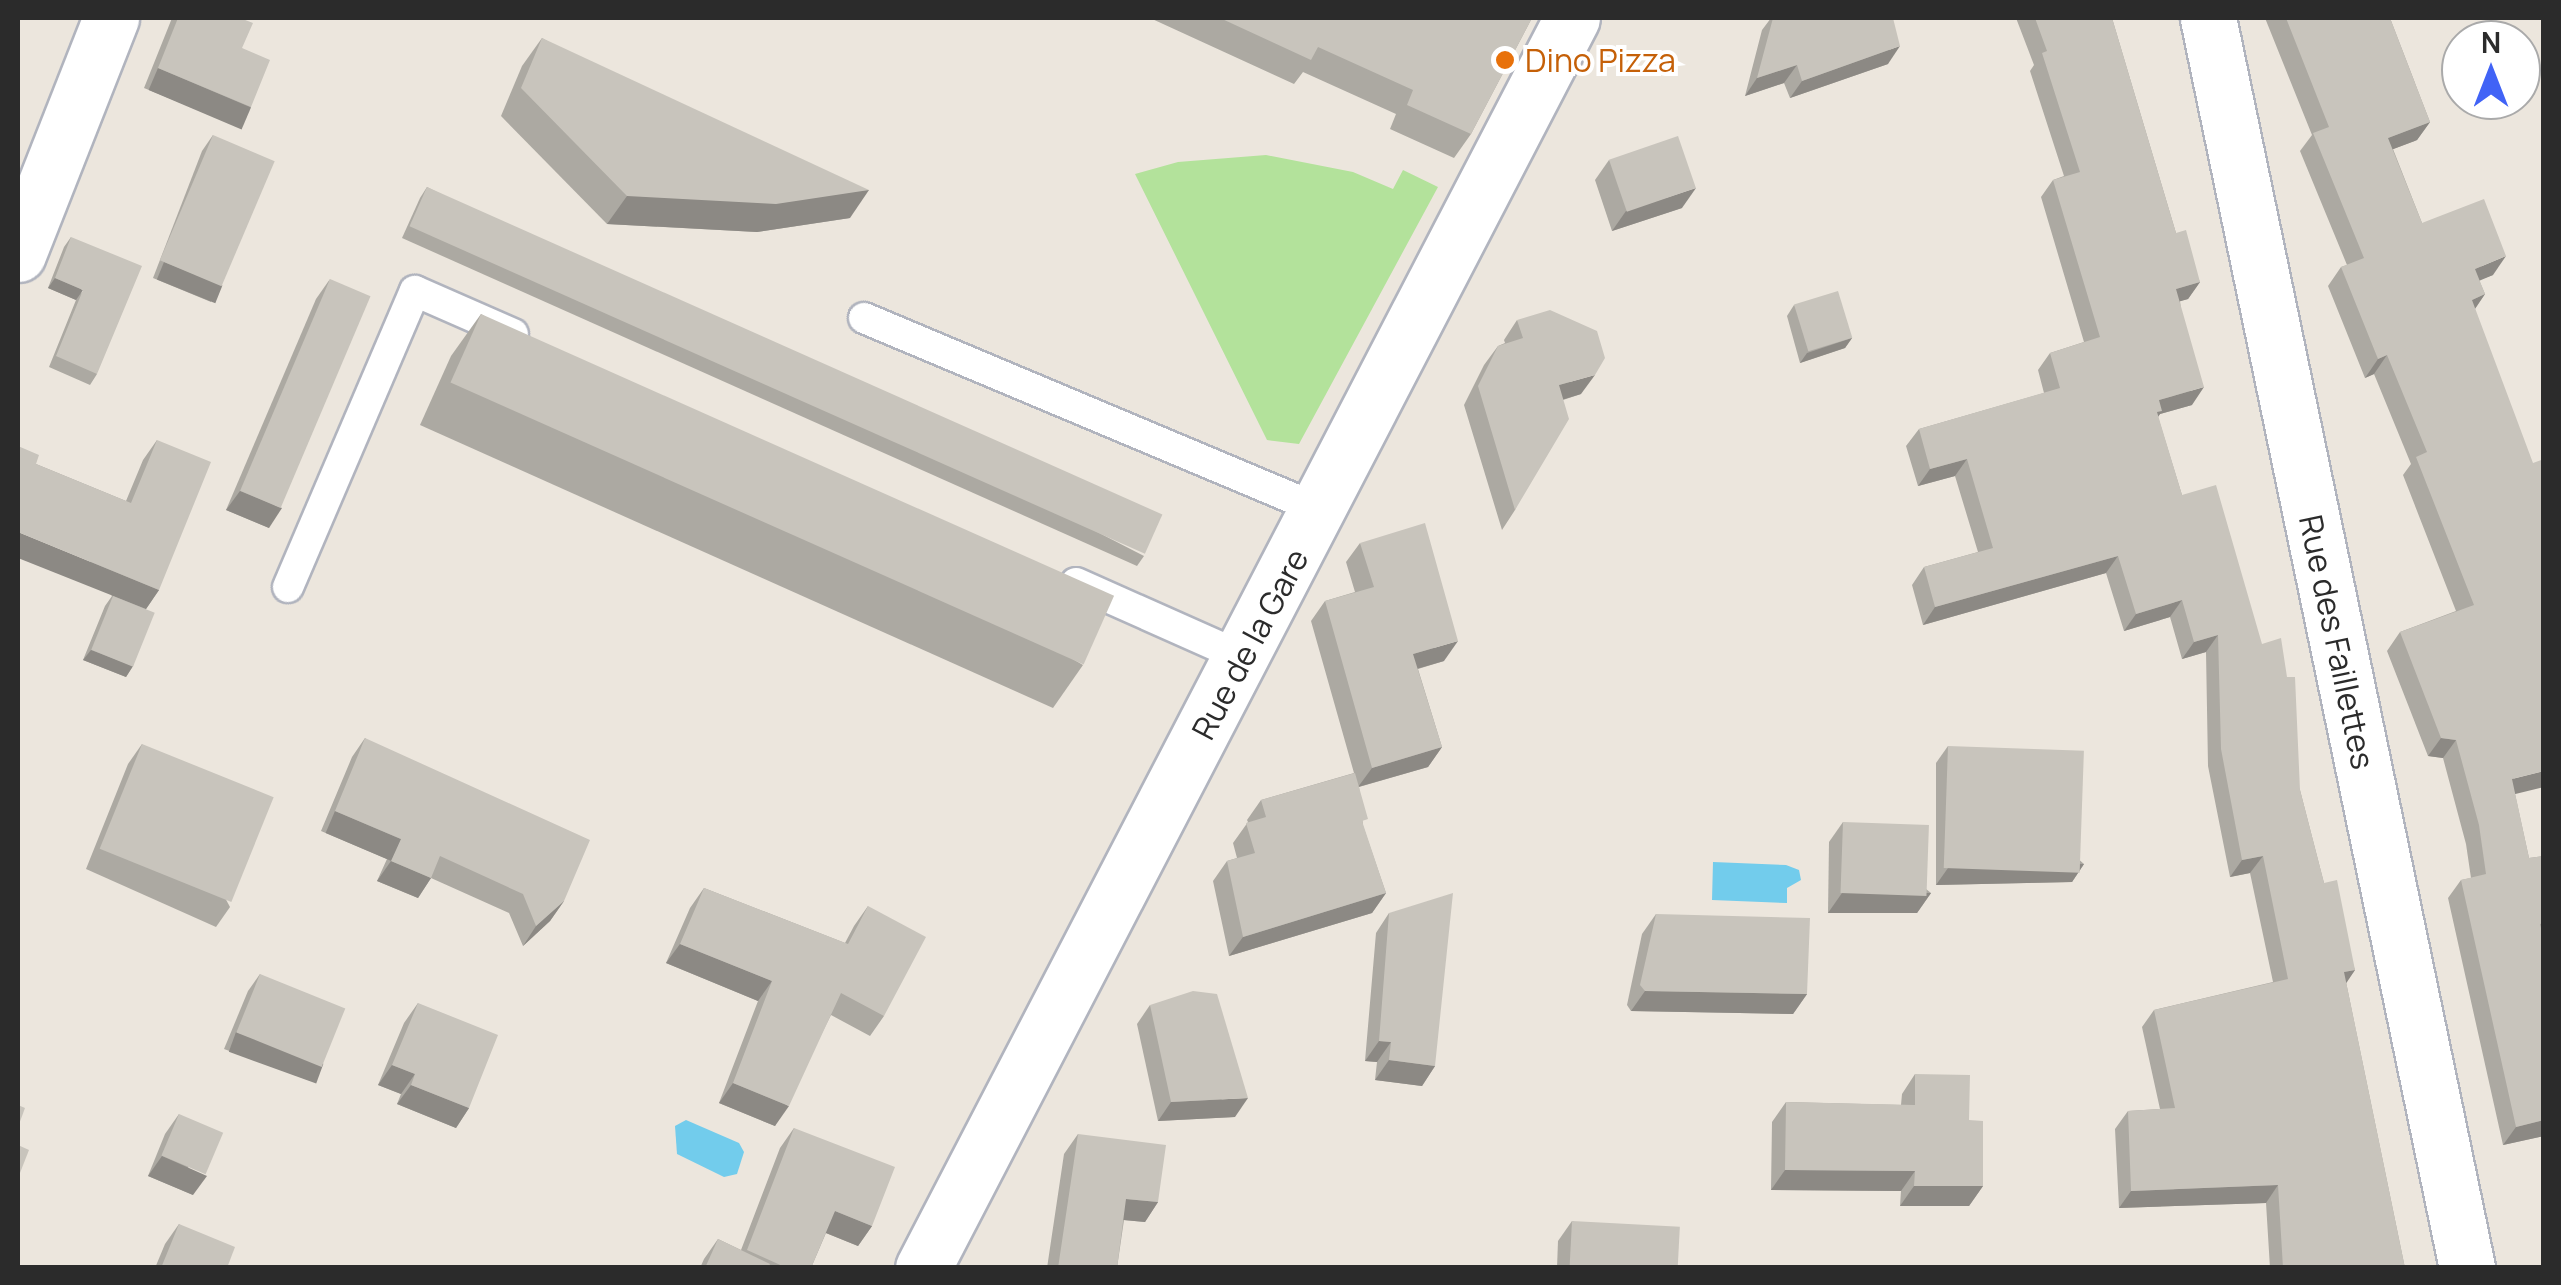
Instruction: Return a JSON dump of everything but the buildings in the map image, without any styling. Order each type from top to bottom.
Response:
[{"type":"street","points":[[18,254],[112,18]]},
{"type":"street","name":"Rue de la Gare","points":[[923,1268],[1320,510],[1572,18]]},
{"type":"street","name":"Rue des Faillettes","points":[[2208,18],[2467,1268]]},
{"type":"lane","points":[[288,586],[415,290],[542,347]]},
{"type":"lane","points":[[864,318],[1320,510]]},
{"type":"lane","points":[[1048,571],[1242,657]]},
{"type":"green space","points":[[1266,155],[1353,172],[1393,189],[1403,170],[1438,187],[1299,444],[1267,440],[1135,174],[1178,162]]},
{"type":"water","points":[[1713,862],[1786,865],[1799,870],[1801,880],[1787,888],[1787,903],[1712,900]]},
{"type":"water","points":[[686,1120],[739,1143],[744,1152],[737,1174],[724,1177],[677,1154],[675,1126]]},
{"type":"place","name":"Dino Pizza","points":[[1505,60]]}]
